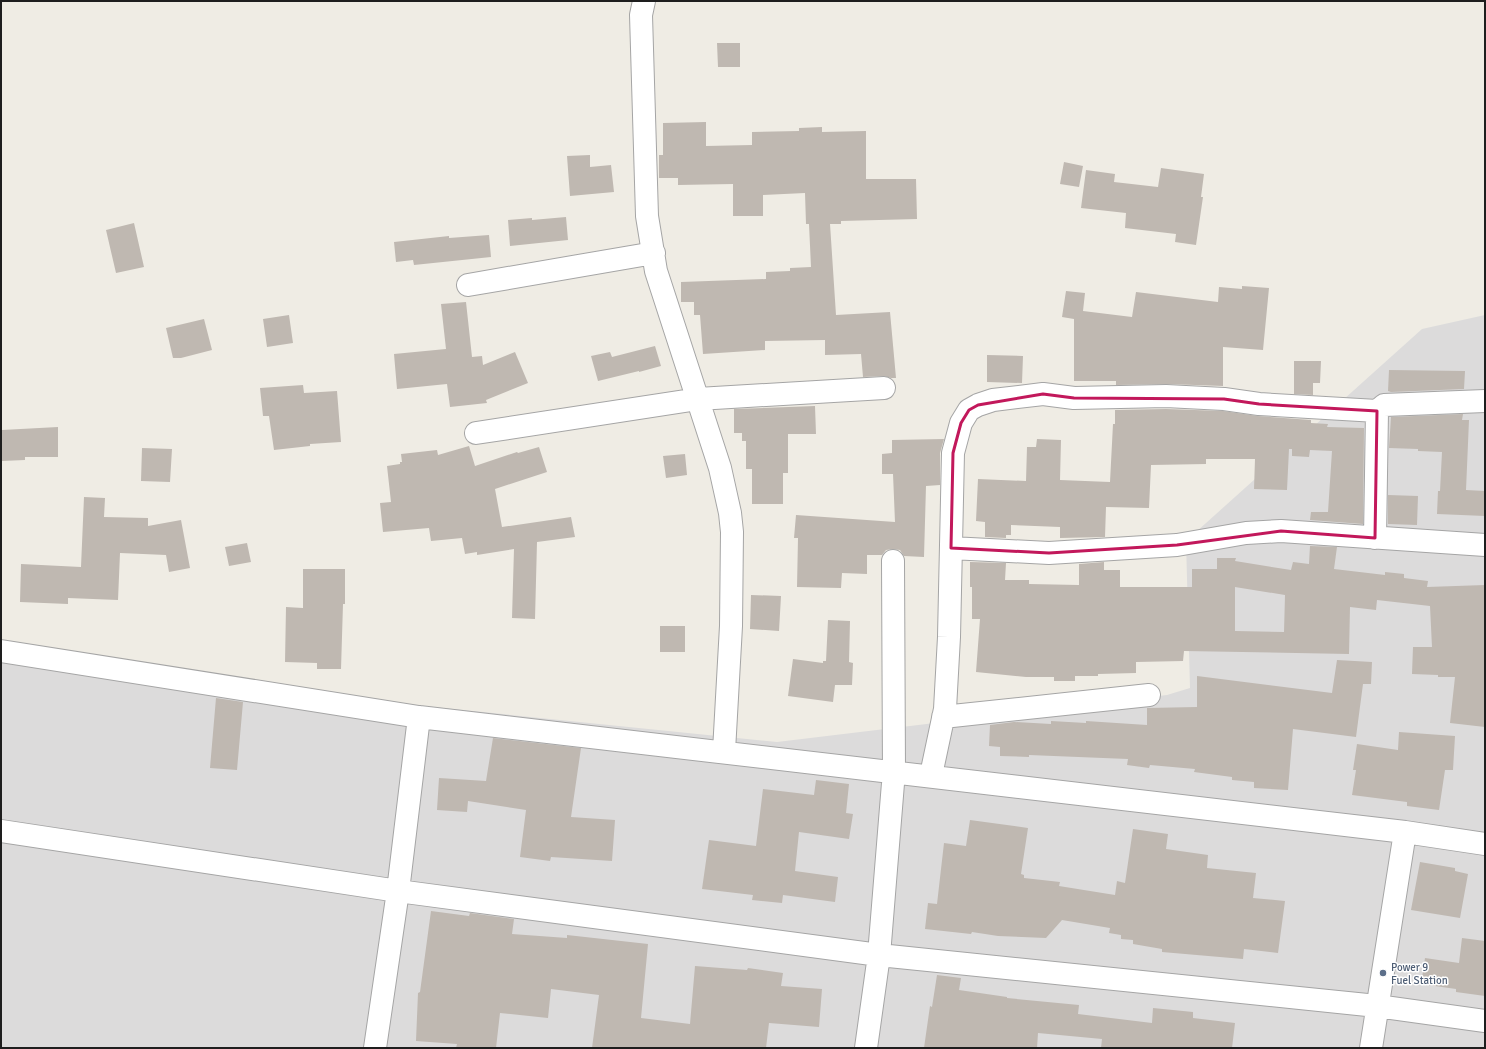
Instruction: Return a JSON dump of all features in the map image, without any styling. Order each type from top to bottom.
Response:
[{"type":"street","points":[[644,1],[641,15],[646,201],[656,271],[720,468],[730,513],[732,532],[732,626],[724,751]]},
{"type":"street","points":[[468,285],[654,253]]},
{"type":"street","points":[[476,433],[698,399],[884,388]]},
{"type":"street","points":[[931,776],[945,709],[949,637],[953,453],[962,423],[969,410],[992,400],[1043,394],[1074,398],[1166,396],[1224,399],[1259,404],[1377,411],[1384,405],[1485,401]]},
{"type":"street","points":[[1376,538],[1377,411]]},
{"type":"street","points":[[951,548],[1057,552],[1177,545],[1246,533],[1281,531],[1485,545]]},
{"type":"street","points":[[866,1048],[879,955],[894,771],[893,561]]},
{"type":"street","points":[[1,651],[419,716],[1405,832],[1485,844]]},
{"type":"street","points":[[943,717],[1149,695]]},
{"type":"street","points":[[375,1048],[398,890],[419,716]]},
{"type":"street","points":[[1,831],[398,890],[879,955],[1377,1006],[1485,1021]]},
{"type":"street","points":[[1371,1048],[1405,832]]},
{"type":"highlighted area","points":[[1043,394],[1074,398],[1224,399],[1259,404],[1377,411],[1375,538],[1281,531],[1177,545],[1049,553],[951,548],[953,453],[961,423],[969,410],[978,405]]},
{"type":"shaded area","points":[[1485,315],[1485,1048],[1,1048],[1,644],[295,693],[777,742],[1167,695],[1190,688],[1186,541],[1422,329]]},
{"type":"building","points":[[717,43],[740,43],[740,67],[718,67]]},
{"type":"building","points":[[706,122],[706,146],[752,145],[752,132],[799,131],[799,128],[822,127],[822,132],[866,131],[866,179],[916,179],[917,219],[841,221],[841,224],[830,224],[836,315],[890,312],[896,378],[883,376],[863,377],[861,354],[825,355],[825,340],[765,341],[765,350],[703,354],[700,315],[694,315],[694,302],[681,302],[681,282],[766,279],[766,272],[790,271],[790,268],[811,267],[809,224],[806,224],[805,193],[763,195],[763,216],[733,216],[733,184],[678,185],[678,178],[659,178],[659,155],[663,155],[663,123]]},
{"type":"building","points":[[590,155],[590,167],[611,165],[614,192],[570,196],[567,156]]},
{"type":"building","points":[[1064,162],[1083,166],[1079,187],[1060,184]]},
{"type":"building","points":[[1161,168],[1204,174],[1201,197],[1203,197],[1196,245],[1175,242],[1176,234],[1125,228],[1126,213],[1081,208],[1086,170],[1115,174],[1114,182],[1158,187]]},
{"type":"building","points":[[566,217],[568,240],[510,246],[508,220],[532,218],[532,220]]},
{"type":"building","points":[[134,223],[144,267],[116,273],[106,230]]},
{"type":"building","points":[[489,235],[491,257],[414,265],[413,260],[396,262],[394,242],[449,236],[449,238]]},
{"type":"building","points":[[1242,286],[1269,288],[1263,350],[1223,347],[1223,386],[1167,384],[1116,385],[1116,381],[1074,381],[1074,319],[1062,317],[1066,291],[1085,293],[1083,311],[1132,317],[1136,292],[1218,302],[1219,287],[1242,289]]},
{"type":"building","points":[[466,302],[472,357],[482,356],[483,365],[515,352],[528,383],[486,400],[487,403],[450,407],[447,384],[397,389],[394,354],[446,349],[441,304]]},
{"type":"building","points":[[289,315],[293,343],[267,347],[263,319]]},
{"type":"building","points":[[204,319],[212,350],[181,358],[173,358],[166,328]]},
{"type":"building","points":[[655,346],[661,366],[598,381],[591,356],[610,352],[612,357]]},
{"type":"building","points":[[987,355],[1023,356],[1022,383],[987,382]]},
{"type":"building","points":[[1294,361],[1321,361],[1320,383],[1313,383],[1313,395],[1294,394]]},
{"type":"building","points":[[1389,370],[1465,371],[1464,389],[1391,392],[1388,391]]},
{"type":"building","points":[[303,385],[304,393],[337,391],[341,442],[310,444],[310,446],[274,450],[269,416],[263,416],[260,388]]},
{"type":"building","points":[[815,406],[816,434],[788,434],[788,473],[783,473],[783,504],[752,504],[752,469],[746,469],[746,441],[742,441],[742,433],[734,433],[734,409]]},
{"type":"building","points":[[1166,409],[1223,411],[1258,416],[1311,420],[1311,423],[1328,424],[1327,427],[1364,428],[1363,524],[1310,520],[1311,512],[1328,512],[1332,451],[1310,450],[1309,457],[1292,456],[1292,449],[1289,449],[1287,490],[1254,489],[1255,459],[1206,459],[1206,464],[1151,465],[1149,508],[1106,507],[1105,537],[1060,538],[1060,527],[1011,525],[1011,535],[1006,535],[1006,538],[985,537],[985,522],[976,521],[978,479],[1026,481],[1027,447],[1036,447],[1037,439],[1061,440],[1060,480],[1110,482],[1115,410]]},
{"type":"building","points":[[1463,414],[1462,420],[1469,420],[1466,490],[1485,491],[1485,516],[1437,514],[1442,452],[1389,448],[1391,417]]},
{"type":"building","points":[[58,427],[58,457],[25,457],[25,460],[2,461],[2,430]]},
{"type":"building","points":[[944,439],[940,453],[940,485],[926,486],[924,557],[904,556],[900,550],[886,550],[882,555],[867,555],[867,574],[842,573],[841,588],[797,587],[798,538],[794,538],[796,515],[895,522],[893,474],[882,474],[882,454],[892,453],[892,440]]},
{"type":"building","points":[[469,446],[475,466],[517,452],[539,447],[547,472],[495,489],[502,527],[571,517],[575,537],[537,542],[535,619],[512,618],[514,549],[477,555],[477,552],[465,554],[462,538],[431,541],[429,528],[383,532],[380,503],[391,502],[387,466],[400,464],[400,462],[402,462],[401,454],[437,450],[438,455]]},
{"type":"building","points":[[142,448],[172,449],[170,482],[141,481]]},
{"type":"building","points":[[685,454],[687,475],[666,478],[663,456]]},
{"type":"building","points":[[1388,495],[1418,496],[1417,525],[1388,524]]},
{"type":"building","points":[[84,497],[105,498],[104,517],[148,518],[148,526],[181,520],[190,568],[169,572],[166,555],[120,553],[118,600],[68,598],[68,604],[20,602],[21,564],[81,567]]},
{"type":"building","points":[[247,543],[251,562],[229,566],[225,547]]},
{"type":"building","points":[[1310,546],[1337,547],[1334,569],[1385,575],[1385,572],[1404,574],[1404,578],[1428,581],[1427,587],[1485,585],[1485,727],[1450,723],[1455,677],[1412,674],[1413,647],[1432,647],[1430,606],[1377,600],[1376,610],[1350,607],[1349,654],[1184,651],[1183,661],[1136,662],[1136,673],[1075,676],[1075,681],[1054,681],[1054,677],[1026,677],[976,672],[980,619],[972,619],[970,562],[1006,563],[1005,580],[1029,580],[1029,584],[1079,585],[1079,564],[1104,562],[1104,570],[1120,570],[1120,587],[1192,587],[1192,569],[1217,569],[1217,558],[1236,558],[1235,561],[1291,570],[1293,562],[1309,564]],"holes":[[[1235,587],[1285,595],[1284,632],[1235,631]]]},
{"type":"building","points":[[303,569],[345,569],[345,604],[343,604],[341,669],[317,669],[317,663],[285,662],[286,607],[303,608]]},
{"type":"building","points":[[751,595],[781,596],[779,631],[750,629]]},
{"type":"building","points":[[828,620],[850,621],[849,662],[853,663],[852,685],[835,685],[833,702],[788,696],[793,659],[823,663],[823,661],[826,661]]},
{"type":"building","points":[[660,626],[685,626],[685,652],[660,652]]},
{"type":"building","points":[[1337,660],[1372,662],[1371,684],[1363,684],[1356,737],[1293,729],[1288,790],[1254,788],[1254,782],[1232,780],[1232,777],[1194,772],[1195,769],[1150,765],[1149,768],[1127,765],[1128,759],[1029,755],[1029,757],[1000,756],[1000,747],[989,746],[990,725],[1014,722],[1051,724],[1051,721],[1086,723],[1086,721],[1147,725],[1147,708],[1197,707],[1197,676],[1332,693]]},
{"type":"building","points":[[216,698],[243,702],[237,770],[210,768]]},
{"type":"building","points":[[1399,732],[1455,736],[1453,770],[1445,770],[1439,810],[1407,806],[1407,802],[1352,795],[1356,770],[1353,770],[1357,744],[1398,750]]},
{"type":"building","points":[[493,738],[581,748],[571,817],[615,820],[612,861],[551,857],[550,861],[520,857],[526,810],[468,801],[467,812],[437,810],[439,778],[486,781]]},
{"type":"building","points":[[816,780],[849,784],[846,813],[853,814],[849,839],[799,832],[795,871],[838,877],[835,902],[783,895],[782,903],[752,900],[753,895],[702,889],[709,840],[756,846],[763,789],[814,795]]},
{"type":"building","points":[[970,820],[1028,828],[1021,874],[1024,875],[1024,878],[1060,882],[1059,886],[1115,895],[1117,881],[1125,883],[1133,829],[1168,834],[1166,849],[1208,855],[1207,868],[1256,873],[1253,898],[1285,901],[1278,953],[1244,949],[1243,959],[1162,952],[1162,949],[1133,944],[1133,940],[1121,939],[1121,935],[1109,933],[1110,928],[1062,920],[1046,938],[998,936],[972,932],[971,934],[925,929],[928,903],[937,904],[944,843],[966,846]]},
{"type":"building","points":[[1420,862],[1455,868],[1455,871],[1468,874],[1460,918],[1411,910]]},
{"type":"building","points":[[431,911],[469,916],[470,913],[514,919],[512,934],[567,938],[567,935],[648,944],[641,1018],[690,1024],[695,966],[747,970],[748,968],[783,973],[781,986],[822,989],[819,1027],[769,1023],[766,1048],[592,1048],[599,995],[551,989],[548,1018],[500,1013],[496,1048],[456,1048],[457,1044],[416,1041],[418,993],[420,992]]},
{"type":"building","points":[[1462,938],[1485,941],[1485,996],[1456,992],[1456,989],[1421,984],[1425,958],[1459,963]]},
{"type":"building","points":[[937,975],[961,978],[959,990],[1007,998],[1079,1005],[1078,1014],[1152,1023],[1153,1008],[1193,1012],[1193,1018],[1235,1023],[1232,1048],[1101,1048],[1102,1039],[1038,1033],[1037,1048],[924,1048],[930,1006],[932,1007]]},
{"type":"place","name":"Power 9 Fuel Station","points":[[1383,973]]}]
